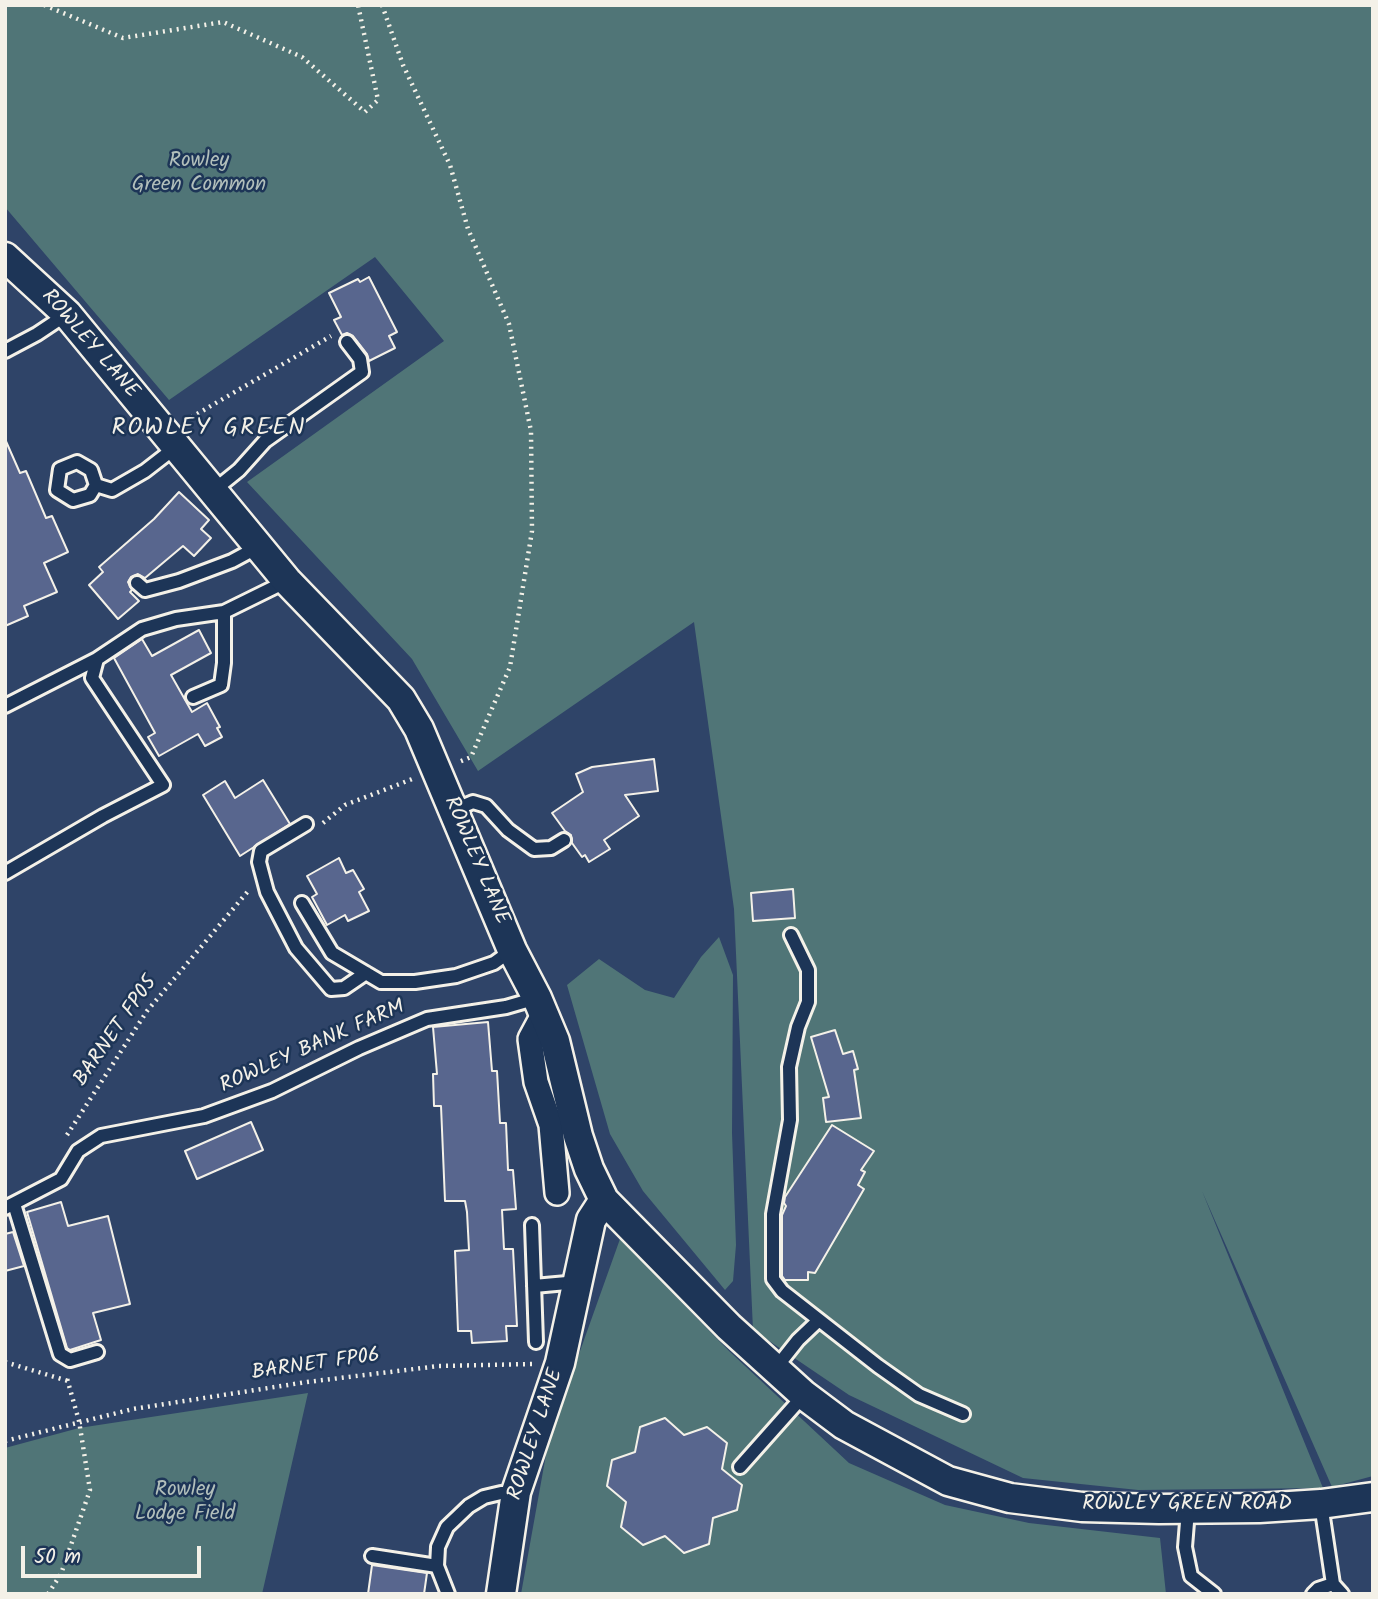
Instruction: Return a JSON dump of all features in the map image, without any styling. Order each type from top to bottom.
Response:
[{"type":"street","name":"ROWLEY LANE","points":[[5,257],[67,314],[287,581],[401,699],[419,729],[512,950],[541,1005],[555,1041],[578,1136],[589,1169],[604,1200],[591,1220],[560,1363],[516,1493],[501,1594]]},
{"type":"street","points":[[541,1005],[530,1039],[536,1082],[551,1125],[557,1193]]},
{"type":"street","name":"ROWLEY GREEN ROAD","points":[[604,1200],[729,1327],[804,1395],[844,1425],[948,1481],[1010,1498],[1082,1507],[1188,1510],[1321,1504],[1373,1497]]},
{"type":"lane","points":[[5,351],[67,314]]},
{"type":"lane","points":[[212,491],[239,470],[265,441],[362,372],[360,359],[346,342]]},
{"type":"lane","points":[[96,485],[112,490],[145,471],[172,442]]},
{"type":"lane","points":[[137,583],[145,590],[179,581],[232,561],[258,547]]},
{"type":"lane","points":[[5,706],[97,659],[142,629],[224,612],[287,581]]},
{"type":"lane","points":[[193,697],[221,685],[224,612]]},
{"type":"lane","points":[[5,873],[103,816],[163,785],[92,678],[97,659]]},
{"type":"lane","points":[[454,810],[473,802],[486,806],[508,830],[534,849],[551,848],[564,841]]},
{"type":"lane","points":[[311,827],[261,851],[259,862],[267,892],[296,948],[331,989],[344,988],[366,973]]},
{"type":"lane","points":[[302,903],[332,953],[381,982],[415,982],[456,976],[494,963],[512,950]]},
{"type":"lane","points":[[791,936],[808,970],[808,1002],[798,1027],[789,1067],[790,1120],[773,1214],[773,1279],[782,1291],[919,1395],[963,1414]]},
{"type":"lane","name":"ROWLEY BANK FARM","points":[[10,1206],[61,1179],[78,1151],[101,1136],[204,1116],[238,1104],[427,1019],[506,1007],[541,1005]]},
{"type":"lane","points":[[10,1206],[61,1354],[70,1360],[97,1352]]},
{"type":"lane","points":[[532,1225],[536,1342]]},
{"type":"lane","points":[[534,1286],[578,1282]]},
{"type":"lane","points":[[774,1369],[797,1340],[819,1320]]},
{"type":"lane","points":[[740,1467],[804,1395]]},
{"type":"lane","points":[[449,1594],[437,1566],[438,1547],[447,1527],[469,1506],[484,1497],[516,1493]]},
{"type":"lane","points":[[1313,1594],[1318,1589],[1337,1589],[1321,1504]]},
{"type":"lane","points":[[1188,1510],[1185,1547],[1191,1576],[1197,1588],[1214,1594]]},
{"type":"lane","points":[[372,1556],[437,1566]]},
{"type":"path","points":[[44,5],[122,38],[223,22],[302,57],[365,112],[378,100],[358,5]]},
{"type":"path","points":[[311,827],[345,806],[471,757],[510,667],[532,531],[531,431],[509,324],[468,229],[450,164],[403,65],[382,5]]},
{"type":"path","points":[[172,442],[187,419],[336,333],[342,343],[346,342]]},
{"type":"path","name":"BARNET FP05","points":[[64,1139],[147,1012],[262,875]]},
{"type":"path","points":[[48,1594],[61,1574],[90,1490],[79,1421],[61,1354]]},
{"type":"path","points":[[5,1362],[68,1381]]},
{"type":"path","name":"BARNET FP06","points":[[5,1441],[133,1409],[307,1382],[439,1366],[560,1363]]},
{"type":"green space","name":"Rowley Green Common","points":[[5,5],[1373,5],[1373,1476],[1332,1487],[1202,1191],[1323,1488],[1138,1490],[1023,1478],[849,1395],[753,1330],[734,909],[694,622],[478,771],[412,659],[247,482],[444,341],[375,257],[169,400],[5,207]]},
{"type":"green space","points":[[719,937],[733,975],[732,1133],[736,1245],[733,1281],[725,1290],[643,1191],[610,1134],[567,985],[599,959],[645,990],[674,998],[701,957]]},
{"type":"green space","points":[[620,1239],[729,1351],[849,1463],[945,1505],[1029,1523],[1160,1538],[1166,1594],[521,1594],[549,1438]]},
{"type":"green space","name":"Rowley Lodge Field","points":[[308,1393],[262,1594],[5,1594],[5,1448],[79,1428]]},
{"type":"building","points":[[369,277],[397,332],[389,336],[395,348],[369,361],[353,336],[347,333],[342,335],[334,320],[341,317],[329,293],[358,279],[360,282]]},
{"type":"building","points":[[5,439],[20,473],[26,471],[46,518],[52,516],[68,552],[44,563],[57,592],[24,606],[28,616],[5,626]]},
{"type":"building","points":[[179,492],[209,520],[201,529],[211,538],[194,556],[183,546],[145,578],[138,574],[131,577],[128,582],[132,590],[130,592],[139,601],[118,619],[89,585],[103,572],[99,567],[154,519]]},
{"type":"building","points":[[199,630],[211,653],[171,675],[192,712],[207,703],[220,727],[217,728],[222,737],[205,746],[198,734],[159,756],[148,737],[155,733],[114,658],[142,639],[152,656]]},
{"type":"building","points":[[654,759],[658,791],[625,795],[639,816],[604,840],[610,849],[589,862],[585,855],[582,857],[572,843],[571,835],[552,813],[583,792],[576,774],[592,767]]},
{"type":"building","points":[[263,780],[290,824],[240,856],[203,795],[225,781],[235,798]]},
{"type":"building","points":[[339,858],[346,873],[353,870],[364,889],[359,892],[369,911],[348,921],[345,915],[327,925],[312,897],[317,894],[307,876]]},
{"type":"building","points":[[793,889],[795,918],[753,921],[751,893]]},
{"type":"building","points":[[488,1022],[492,1071],[497,1071],[500,1123],[506,1123],[508,1170],[513,1170],[516,1209],[502,1210],[504,1249],[513,1249],[517,1326],[506,1326],[507,1341],[472,1343],[471,1331],[458,1331],[455,1251],[469,1250],[467,1212],[465,1201],[445,1201],[441,1106],[434,1106],[433,1074],[437,1074],[433,1027]]},
{"type":"building","points":[[835,1030],[843,1054],[853,1051],[858,1069],[854,1070],[861,1118],[826,1122],[823,1098],[829,1097],[811,1037]]},
{"type":"building","points":[[251,1122],[263,1150],[197,1179],[185,1151]]},
{"type":"building","points":[[832,1125],[874,1151],[861,1170],[865,1172],[858,1185],[864,1189],[815,1273],[808,1272],[808,1280],[785,1280],[782,1276],[782,1215],[786,1206],[785,1197]]},
{"type":"building","points":[[61,1202],[68,1226],[108,1216],[130,1304],[93,1313],[101,1340],[70,1350],[67,1348],[27,1212]]},
{"type":"building","points":[[13,1232],[24,1266],[5,1271],[5,1234]]},
{"type":"building","points":[[665,1418],[684,1435],[707,1427],[727,1443],[722,1469],[742,1485],[737,1510],[713,1518],[709,1544],[684,1553],[665,1536],[643,1545],[621,1527],[626,1502],[607,1486],[612,1460],[635,1452],[640,1427]]},
{"type":"building","points":[[372,1565],[427,1573],[424,1594],[368,1594]]},
{"type":"district","name":"ROWLEY GREEN","points":[[209,430]]}]
